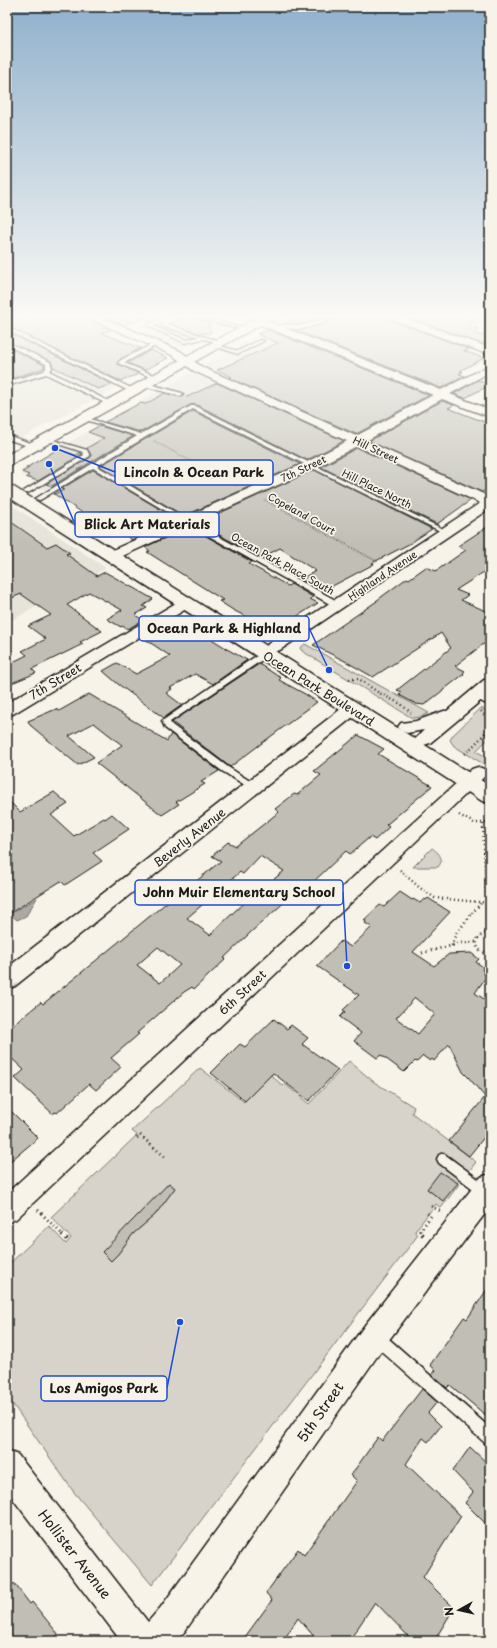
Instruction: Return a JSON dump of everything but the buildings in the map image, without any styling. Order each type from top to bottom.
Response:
[{"type":"main road","points":[[7,461],[134,392]]},
{"type":"main road","name":"Ocean Park Boulevard","points":[[7,479],[186,603],[230,626]]},
{"type":"main road","name":"Ocean Park Boulevard","points":[[7,489],[116,554],[271,651],[352,709],[382,728],[479,779]]},
{"type":"main road","name":"Ocean Park Boulevard","points":[[271,651],[308,665],[410,722],[424,739],[479,779],[490,796]]},
{"type":"main road","points":[[352,709],[362,709],[380,719],[410,722]]},
{"type":"main road","points":[[382,728],[397,732],[417,743],[424,739]]},
{"type":"street","name":"Hill Street","points":[[249,392],[490,502]]},
{"type":"street","points":[[436,392],[490,414]]},
{"type":"street","name":"7th Street","points":[[116,554],[309,466],[445,392]]},
{"type":"street","name":"Highland Avenue","points":[[271,651],[490,502]]},
{"type":"street","name":"7th Street","points":[[7,710],[186,603]]},
{"type":"street","points":[[410,722],[418,726],[482,702],[490,684]]},
{"type":"street","name":"Beverly Avenue","points":[[7,980],[352,709]]},
{"type":"street","points":[[424,739],[455,713]]},
{"type":"street","name":"6th Street","points":[[7,1210],[479,779]]},
{"type":"street","name":"5th Street","points":[[154,1641],[173,1619],[375,1335],[488,1189]]},
{"type":"street","name":"Hollister Avenue","points":[[7,1466],[142,1641]]},
{"type":"lane","points":[[86,392],[111,404]]},
{"type":"lane","points":[[166,392],[180,394]]},
{"type":"lane","name":"Hill Place North","points":[[143,436],[193,408],[446,532]]},
{"type":"lane","points":[[85,418],[143,436]]},
{"type":"lane","points":[[7,436],[34,446]]},
{"type":"lane","points":[[32,496],[93,466],[143,436]]},
{"type":"lane","points":[[32,496],[87,456],[85,451],[48,439]]},
{"type":"lane","name":"Ocean Park Place South","points":[[93,466],[188,522],[338,605]]},
{"type":"lane","points":[[253,787],[230,772],[168,726],[166,721],[271,651]]},
{"type":"lane","points":[[443,1159],[488,1189]]},
{"type":"lane","points":[[375,1335],[490,1438]]},
{"type":"path","name":"Copeland Court","points":[[143,436],[250,492],[391,569]]},
{"type":"path","points":[[349,680],[359,679],[378,692],[401,704],[410,722]]},
{"type":"path","points":[[482,702],[490,722]]},
{"type":"path","points":[[465,754],[481,738],[490,726]]},
{"type":"path","points":[[459,815],[474,823],[490,823]]},
{"type":"path","points":[[483,824],[484,902],[490,934],[481,935],[478,937],[476,942],[479,950],[490,955],[490,970]]},
{"type":"path","points":[[400,870],[420,888],[435,898],[490,903]]},
{"type":"path","points":[[452,946],[452,940],[458,930],[484,902]]},
{"type":"path","points":[[422,953],[462,943],[476,942]]},
{"type":"path","points":[[137,1138],[140,1134],[166,1158]]},
{"type":"path","points":[[431,1206],[442,1212]]},
{"type":"path","points":[[38,1210],[69,1241]]},
{"type":"path","points":[[424,1236],[420,1231],[431,1216],[425,1212]]},
{"type":"shaded area","points":[[7,392],[109,392],[7,445]]},
{"type":"shaded area","points":[[157,392],[223,392],[183,410],[47,492],[24,476],[20,472],[22,469]]},
{"type":"shaded area","points":[[7,502],[106,568],[7,623]]},
{"type":"shaded area","points":[[305,644],[429,713],[421,717],[412,718],[302,651],[300,648]]},
{"type":"shaded area","points":[[481,708],[490,712],[490,737],[476,751],[490,759],[490,768],[454,746],[450,740],[453,735]]},
{"type":"shaded area","points":[[432,848],[439,854],[441,859],[438,867],[413,867]]},
{"type":"shaded area","points":[[37,898],[26,916],[17,920],[11,915],[7,916]]},
{"type":"shaded area","points":[[349,1061],[374,1082],[414,1107],[412,1113],[476,1162],[441,1208],[436,1204],[415,1231],[418,1235],[152,1585],[73,1491],[7,1396],[7,1266],[49,1226],[66,1244],[71,1238],[51,1217],[137,1135],[132,1131],[200,1068],[244,1102],[271,1075],[283,1086],[285,1084],[309,1104]]},
{"type":"place","name":"Lincoln & Ocean Park","points":[[55,448]]},
{"type":"place","name":"Blick Art Materials","points":[[49,464]]},
{"type":"place","name":"Ocean Park & Highland","points":[[329,670]]},
{"type":"place","name":"John Muir Elementary School","points":[[347,966]]},
{"type":"place","name":"Los Amigos Park","points":[[180,1322]]}]
